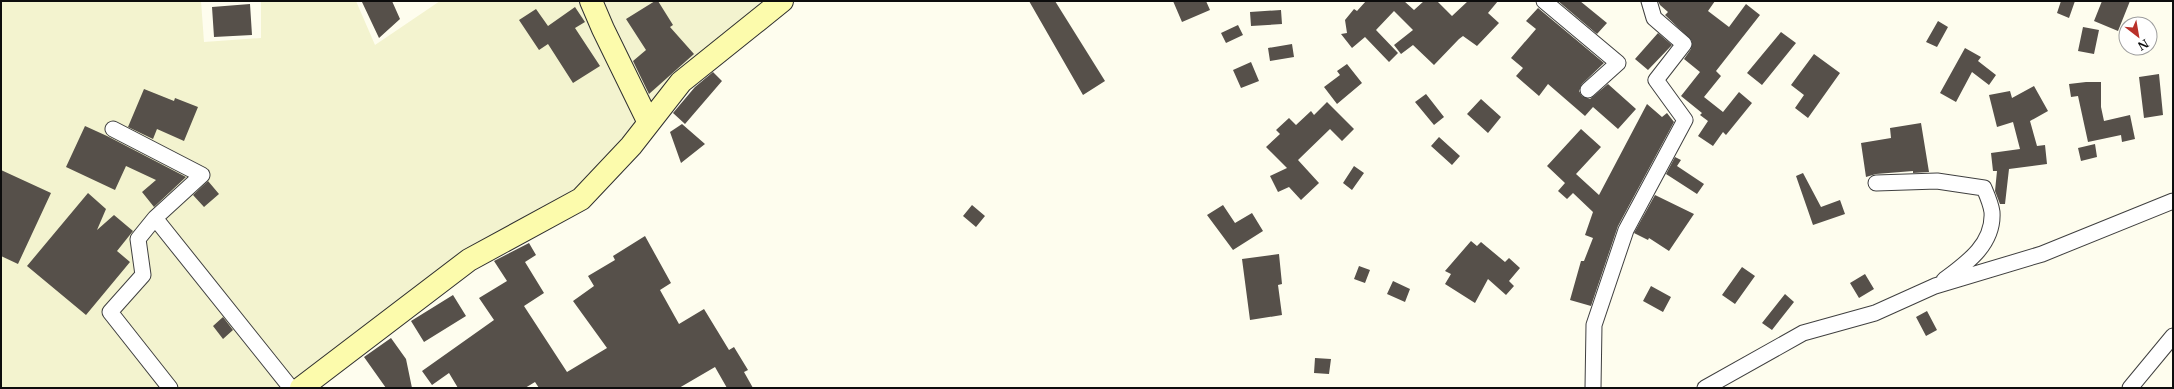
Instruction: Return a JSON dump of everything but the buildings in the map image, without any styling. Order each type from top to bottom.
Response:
[{"type":"street","points":[[591,1],[649,123]]},
{"type":"street","points":[[301,388],[469,260],[581,199],[631,146],[682,82],[782,1]]},
{"type":"street","points":[[1544,1],[1618,63],[1588,90]]},
{"type":"street","points":[[1593,388],[1594,324],[1626,230],[1685,120],[1656,80],[1684,44],[1654,18],[1649,1]]},
{"type":"street","points":[[113,129],[202,175],[155,218],[138,239],[143,275],[110,312],[170,388]]},
{"type":"street","points":[[1876,183],[1937,181],[1984,188],[1992,211],[1991,228],[1982,246],[1972,259],[1935,286]]},
{"type":"street","points":[[1705,388],[1803,333],[1875,313],[1935,286],[2042,254],[2173,201]]},
{"type":"street","points":[[155,218],[291,388]]},
{"type":"street","points":[[2130,388],[2173,336]]},
{"type":"green space","points":[[1,1],[201,1],[204,42],[261,38],[261,1],[356,1],[375,45],[440,1],[782,1],[725,48],[610,168],[469,260],[301,388],[1,388]]}]
